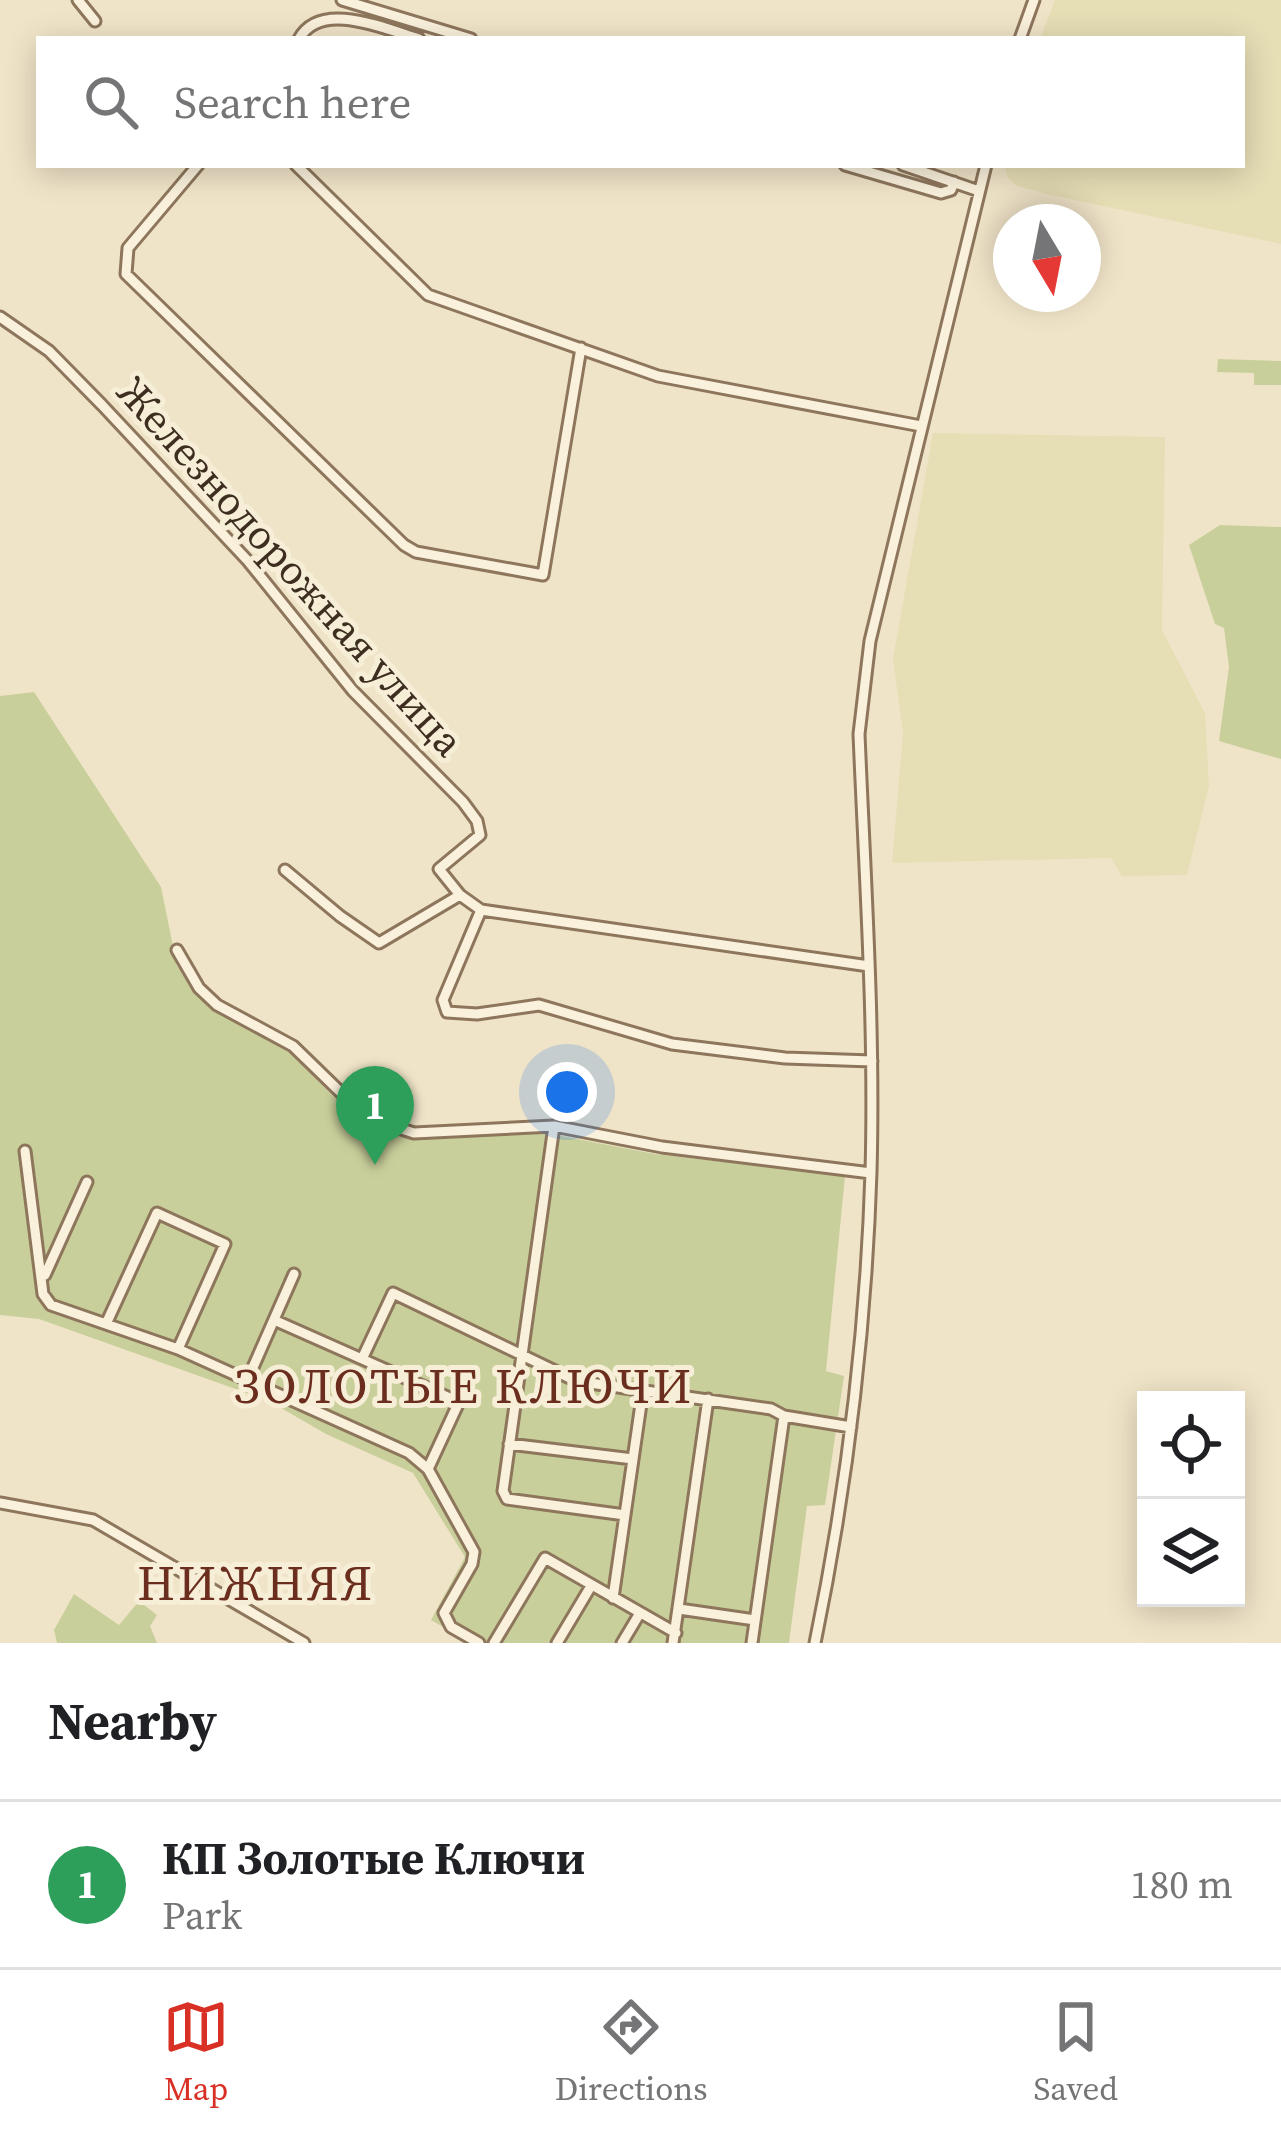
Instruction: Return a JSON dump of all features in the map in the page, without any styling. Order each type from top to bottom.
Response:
[{"type":"street","points":[[78,0],[94,21]]},
{"type":"street","points":[[342,0],[461,36]]},
{"type":"street","points":[[1021,36],[1034,0]]},
{"type":"street","points":[[301,36],[310,21],[330,14],[408,36]]},
{"type":"street","points":[[195,168],[128,248],[126,274],[416,552],[543,575],[581,348]]},
{"type":"street","points":[[299,168],[428,295],[658,376],[921,426]]},
{"type":"street","points":[[855,168],[941,193],[951,190],[954,182]]},
{"type":"street","points":[[913,168],[979,191]]},
{"type":"street","points":[[814,1643],[851,1427],[871,1173],[872,1061],[859,734],[862,689],[985,168]]},
{"type":"street","name":"Железнодорожная улица","points":[[0,317],[50,351],[102,405],[248,562],[353,691],[463,802],[477,821],[480,835],[439,869],[460,895]]},
{"type":"street","points":[[285,870],[379,943],[460,895],[481,910],[869,965]]},
{"type":"street","points":[[481,910],[442,1000],[447,1012],[477,1014],[539,1005],[672,1044],[785,1058],[872,1061]]},
{"type":"street","points":[[177,950],[200,988],[217,1005],[292,1046],[367,1118],[414,1133],[554,1126],[662,1147],[871,1173]]},
{"type":"street","points":[[554,1126],[503,1491],[507,1498],[625,1515]]},
{"type":"street","points":[[25,1151],[44,1294],[51,1305],[178,1349],[409,1453],[428,1469],[474,1552],[444,1613],[446,1621],[479,1643]]},
{"type":"street","points":[[44,1278],[87,1182]]},
{"type":"street","points":[[106,1324],[157,1213],[225,1244],[178,1349]]},
{"type":"street","points":[[247,1381],[294,1274]]},
{"type":"street","points":[[362,1359],[393,1293],[576,1381],[771,1409],[784,1416],[851,1427]]},
{"type":"street","points":[[274,1320],[459,1402],[428,1469]]},
{"type":"street","points":[[613,1598],[643,1390]]},
{"type":"street","points":[[494,1643],[545,1558],[674,1638],[708,1399]]},
{"type":"street","points":[[752,1643],[784,1416]]},
{"type":"street","points":[[509,1444],[633,1459]]},
{"type":"street","points":[[0,1503],[93,1520],[304,1643]]},
{"type":"street","points":[[557,1643],[591,1586]]},
{"type":"street","points":[[679,1609],[755,1620]]},
{"type":"street","points":[[622,1643],[640,1613]]},
{"type":"shaded area","points":[[1055,0],[1281,0],[1281,244],[1047,194],[1017,186],[1008,178],[1005,168],[1245,168],[1245,36],[1041,36]]},
{"type":"shaded area","points":[[933,433],[1165,437],[1162,630],[1205,713],[1209,786],[1187,875],[1122,876],[1111,858],[892,863],[903,733],[893,659]]},
{"type":"green space","points":[[1218,359],[1281,361],[1281,385],[1254,385],[1254,373],[1217,372]]},
{"type":"green space","points":[[1220,525],[1281,527],[1281,759],[1219,741],[1229,667],[1224,628],[1215,624],[1189,545]]},
{"type":"green space","points":[[34,692],[161,887],[177,966],[214,1008],[285,1047],[336,1099],[369,1124],[414,1139],[546,1133],[655,1154],[845,1176],[826,1371],[844,1376],[825,1505],[807,1506],[789,1643],[471,1643],[431,1620],[465,1557],[413,1473],[326,1434],[269,1401],[39,1319],[0,1315],[0,696]]},
{"type":"green space","points":[[74,1594],[119,1625],[139,1601],[157,1615],[150,1626],[157,1643],[57,1643],[54,1630]]},
{"type":"place","name":"КП Золотые Ключи","points":[[375,1165]]},
{"type":"district","name":"ЗОЛОТЫЕ КЛЮЧИ","points":[[464,1386]]},
{"type":"district","name":"НИЖНЯЯ","points":[[256,1583]]}]
